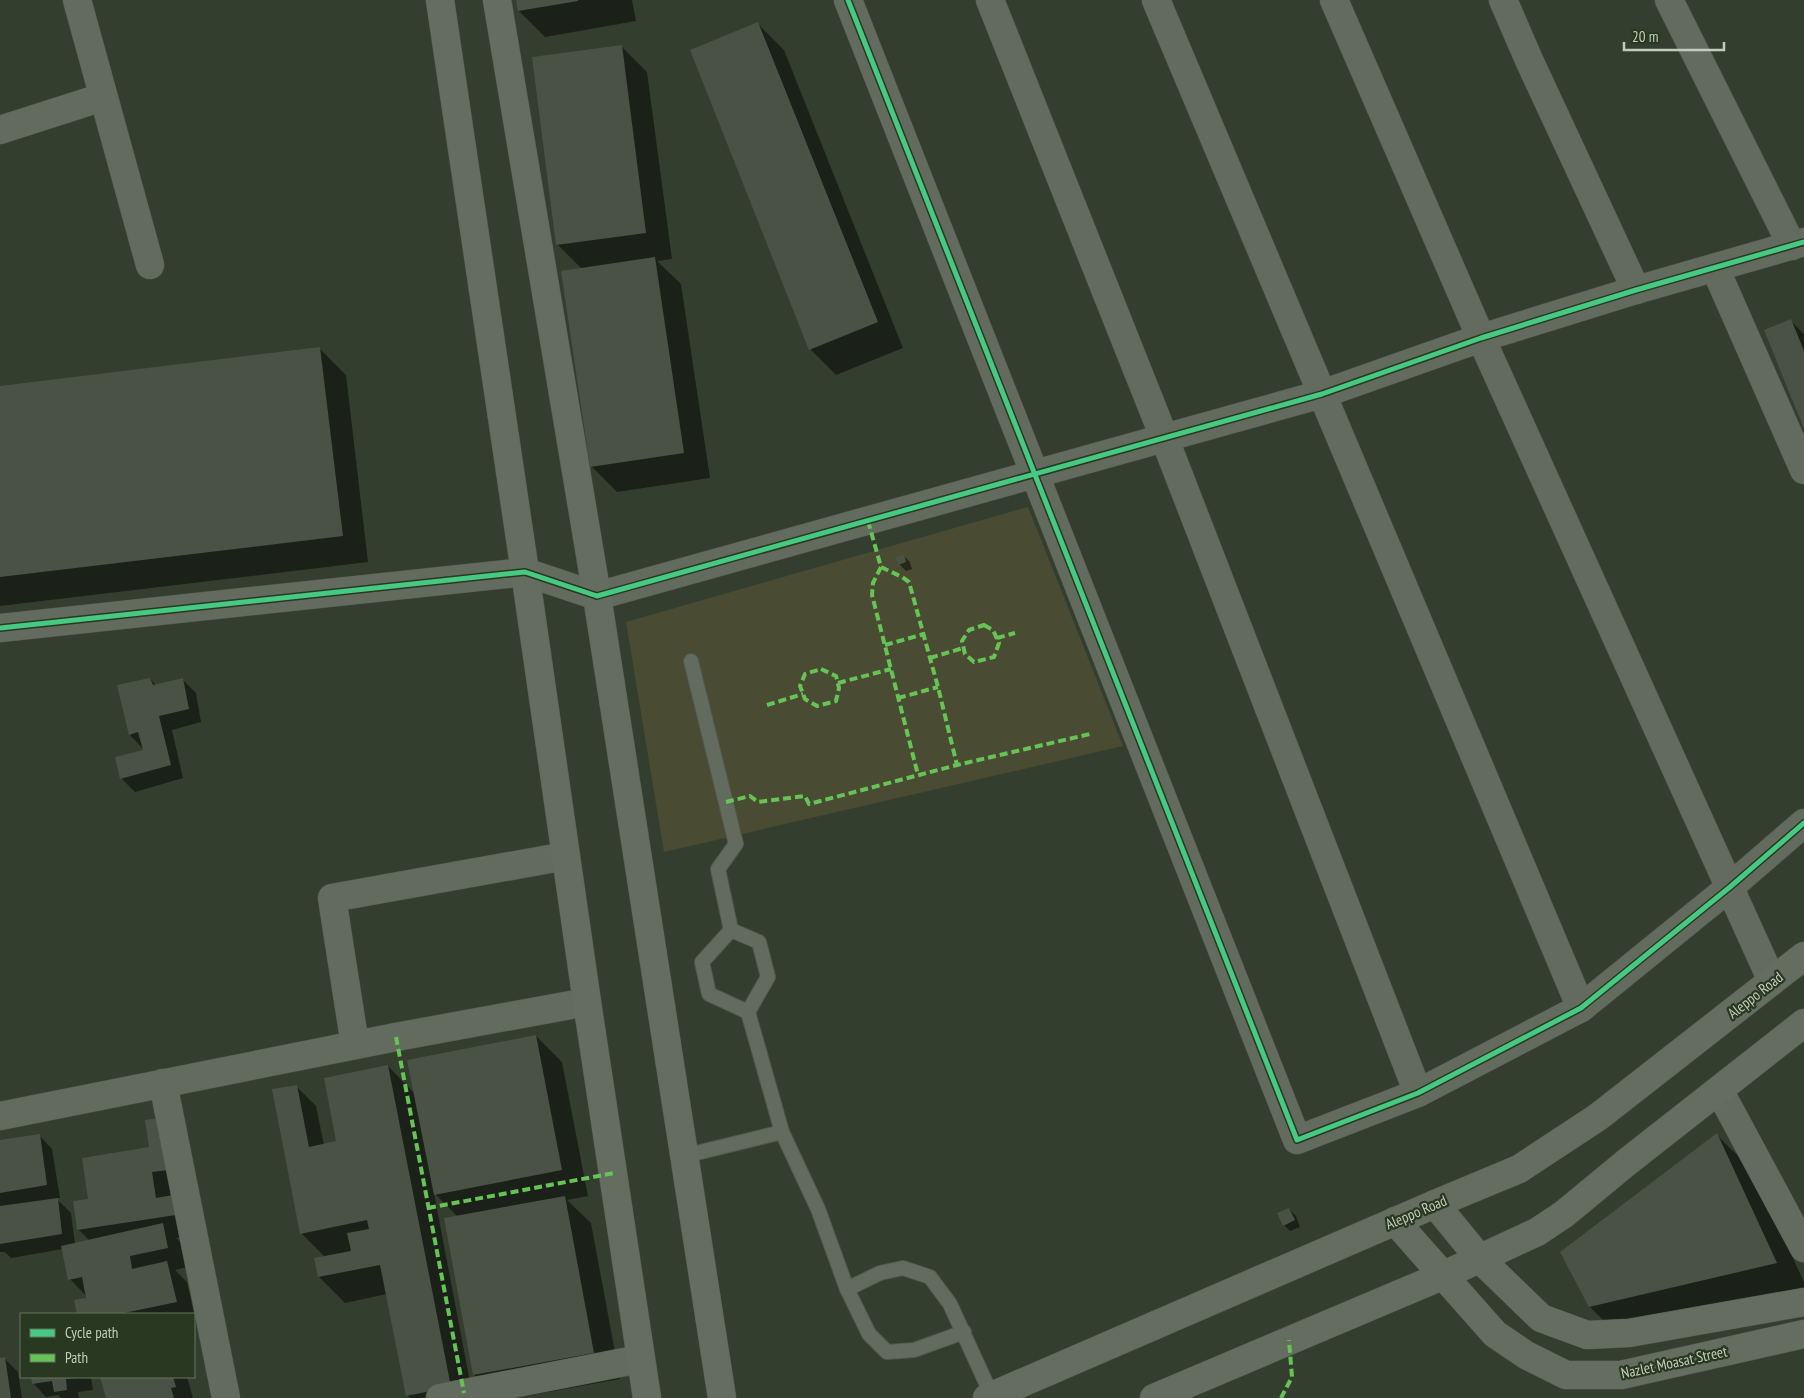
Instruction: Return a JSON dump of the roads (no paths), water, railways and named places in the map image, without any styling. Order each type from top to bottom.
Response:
[{"type":"main road","points":[[440,0],[647,1398]]},
{"type":"main road","points":[[497,0],[597,596],[722,1398]]},
{"type":"main road","name":"Aleppo Road","points":[[990,1397],[1519,1169],[1598,1117],[1804,956]]},
{"type":"main road","points":[[1154,1398],[1442,1276],[1537,1232],[1564,1214],[1804,1023]]},
{"type":"main road","points":[[1435,1204],[1480,1259],[1540,1318],[1587,1336],[1629,1333],[1804,1302]]},
{"type":"main road","name":"Nazlet Moasat Street","points":[[1395,1221],[1495,1334],[1526,1355],[1566,1375],[1621,1375],[1804,1334]]},
{"type":"street","points":[[77,0],[150,265]]},
{"type":"street","points":[[848,0],[1296,1140],[1418,1093],[1580,1008],[1730,887],[1804,824]]},
{"type":"street","points":[[990,0],[1164,437],[1418,1093]]},
{"type":"street","points":[[1156,0],[1580,1008]]},
{"type":"street","points":[[1334,0],[1481,338],[1772,981]]},
{"type":"street","points":[[1503,0],[1636,290]]},
{"type":"street","points":[[0,628],[525,572],[597,596],[1322,394],[1481,338],[1636,290],[1798,244],[1669,0]]},
{"type":"street","points":[[0,130],[103,97]]},
{"type":"street","points":[[1716,268],[1804,470]]},
{"type":"street","points":[[354,1045],[332,898],[566,856]]},
{"type":"street","points":[[0,1116],[354,1045],[587,1002]]},
{"type":"street","points":[[164,1083],[226,1398]]},
{"type":"street","points":[[1719,1090],[1804,1248]]},
{"type":"street","points":[[440,1398],[640,1359]]},
{"type":"lane","points":[[691,661],[736,844],[718,870],[731,930]]},
{"type":"lane","points":[[731,930],[702,962],[709,994],[748,1012]]},
{"type":"lane","points":[[731,930],[760,942],[768,976],[748,1012],[782,1132],[818,1209],[847,1289],[868,1334],[887,1352],[914,1350],[964,1332]]},
{"type":"lane","points":[[684,1156],[782,1132]]},
{"type":"lane","points":[[847,1289],[880,1273],[903,1268],[930,1277],[950,1304],[964,1332],[990,1397]]}]
